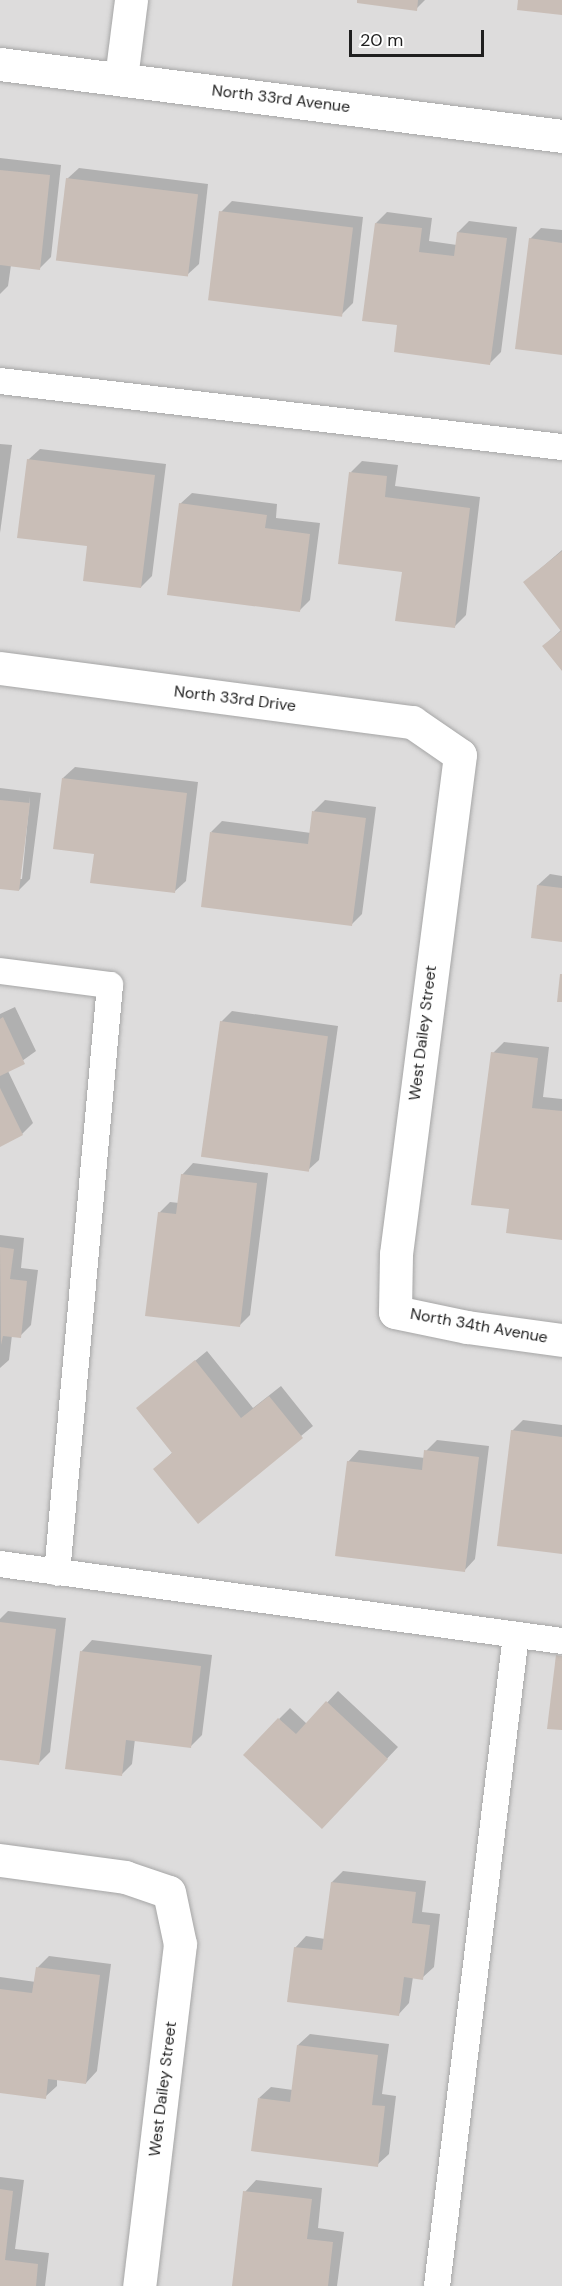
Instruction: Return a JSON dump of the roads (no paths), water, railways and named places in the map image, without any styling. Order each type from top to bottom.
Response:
[{"type":"street","points":[[122,78],[131,0]]},
{"type":"street","name":"North 33rd Avenue","points":[[0,64],[562,136]]},
{"type":"street","name":"North 33rd Drive","points":[[0,668],[412,722],[460,755]]},
{"type":"street","name":"West Dailey Street","points":[[395,1312],[396,1254],[460,755]]},
{"type":"street","name":"North 34th Avenue","points":[[395,1312],[467,1327],[562,1340]]},
{"type":"street","name":"West Dailey Street","points":[[0,1860],[125,1877],[169,1892],[180,1944],[139,2286]]},
{"type":"lane","points":[[0,381],[562,447]]},
{"type":"lane","points":[[0,971],[110,985],[57,1573]]},
{"type":"lane","points":[[0,1564],[562,1641]]},
{"type":"lane","points":[[437,2286],[516,1635]]}]
